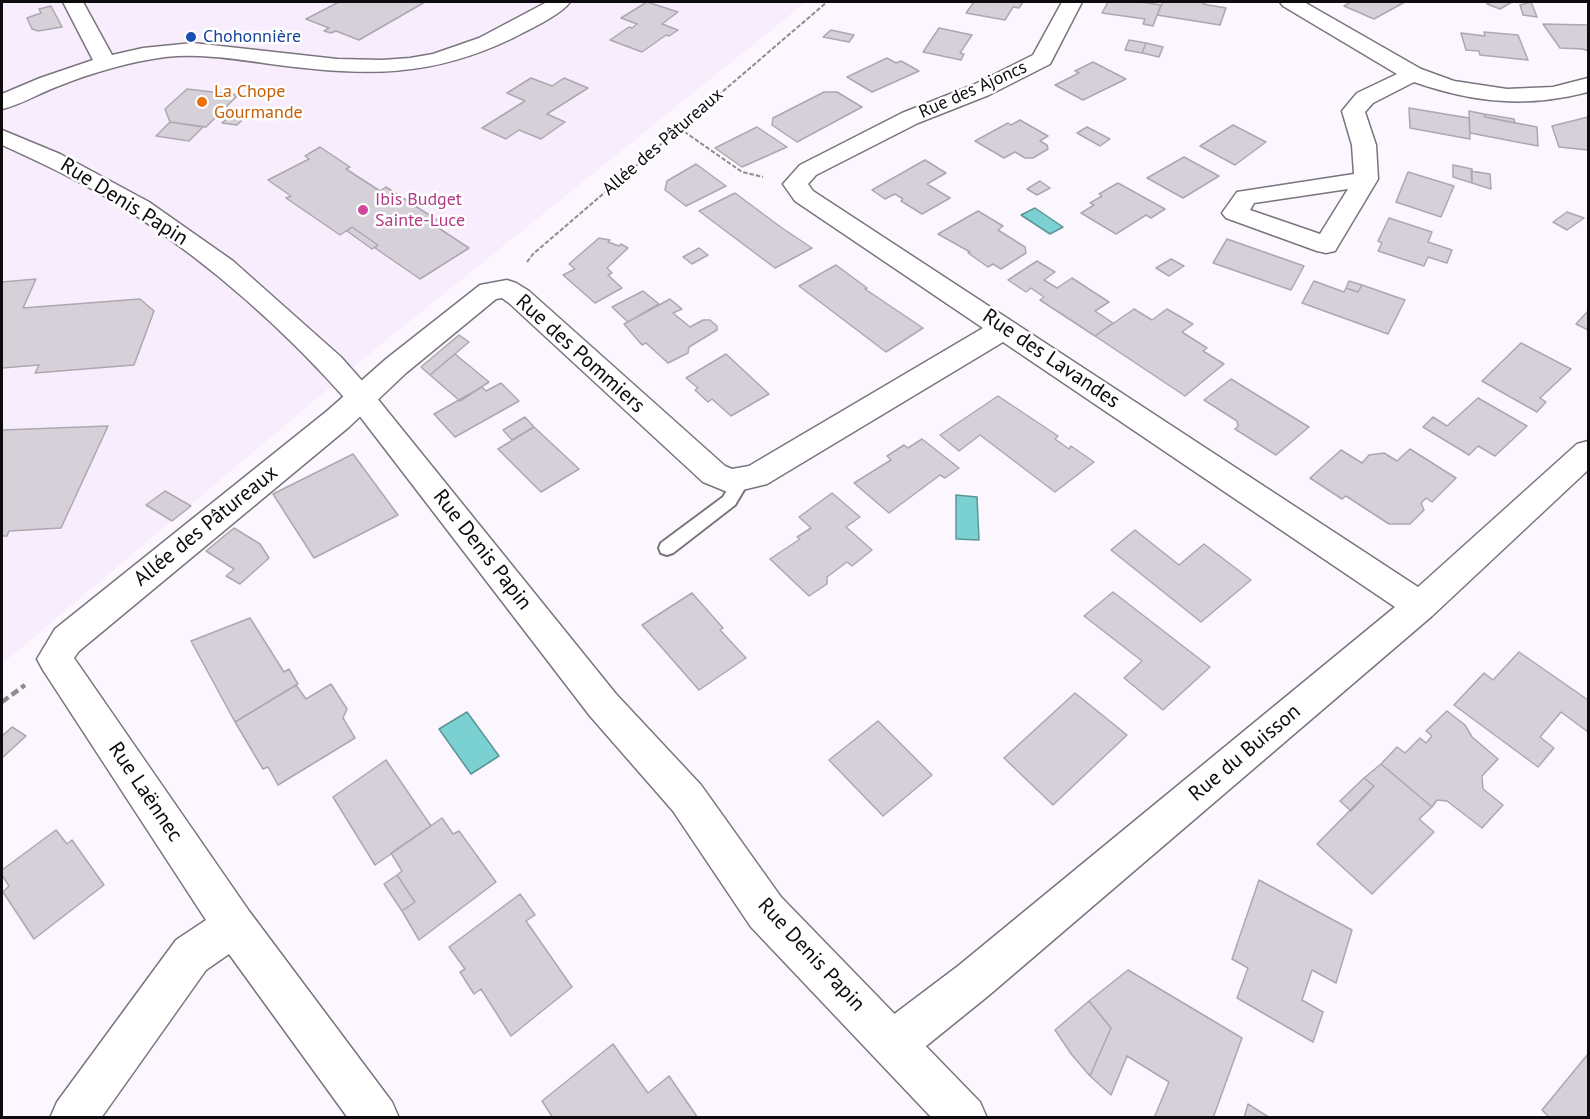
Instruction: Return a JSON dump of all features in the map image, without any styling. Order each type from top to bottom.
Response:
[{"type":"street","points":[[73,2],[105,62]]},
{"type":"street","points":[[2,102],[46,81],[105,62],[152,53],[194,49],[352,66],[391,66],[430,62],[489,43],[560,2]]},
{"type":"street","name":"Rue des Ajoncs","points":[[795,184],[808,170],[910,118],[981,90],[1042,59],[1072,2]]},
{"type":"street","points":[[1290,2],[1413,74],[1450,87],[1508,96],[1554,94],[1588,85]]},
{"type":"street","points":[[1366,179],[1246,196],[1235,213],[1326,245],[1366,179],[1364,145],[1353,111],[1365,98],[1413,74]]},
{"type":"street","name":"Rue Denis Papin","points":[[2,137],[52,159],[140,207],[224,267],[331,364],[362,399],[603,705],[687,798],[766,912],[964,1118]]},
{"type":"street","name":"Rue des Lavandes","points":[[795,184],[804,196],[1420,606]]},
{"type":"street","name":"Rue des Pommiers","points":[[362,399],[396,366],[489,291],[507,289],[519,297],[714,474],[730,481],[756,476],[1005,328]]},
{"type":"street","name":"Allée des Pâtureaux","points":[[55,658],[67,640],[362,399]]},
{"type":"street","name":"Rue du Buisson","points":[[894,1043],[973,981],[1420,606],[1588,452]]},
{"type":"street","name":"Rue Laënnec","points":[[55,658],[234,926],[376,1118]]},
{"type":"street","points":[[73,1118],[191,955],[234,926]]},
{"type":"lane","points":[[667,548],[729,501],[742,478]]},
{"type":"path","name":"Allée des Pâtureaux","points":[[507,289],[533,254],[827,2]]},
{"type":"path","points":[[679,128],[742,172],[795,184]]},
{"type":"shaded area","points":[[2,2],[806,2],[379,346],[2,664]]},
{"type":"water","points":[[1035,208],[1063,227],[1050,234],[1021,215]]},
{"type":"water","points":[[956,495],[977,497],[979,540],[956,539]]},
{"type":"water","points":[[467,712],[499,756],[471,774],[439,729]]},
{"type":"building","points":[[339,2],[425,2],[359,40],[336,31],[331,33],[324,31],[329,28],[306,19]]},
{"type":"building","points":[[647,2],[678,12],[662,24],[678,30],[669,36],[666,35],[642,52],[610,40],[637,24],[621,18]]},
{"type":"building","points":[[974,2],[1023,2],[1019,8],[1013,7],[1005,20],[966,13]]},
{"type":"building","points":[[1108,2],[1141,2],[1161,5],[1153,26],[1143,24],[1145,19],[1102,13]]},
{"type":"building","points":[[1163,2],[1204,2],[1203,4],[1226,8],[1220,25],[1157,15]]},
{"type":"building","points":[[1351,2],[1405,2],[1374,19],[1344,6]]},
{"type":"building","points":[[1512,2],[1500,9],[1487,4]]},
{"type":"building","points":[[1531,2],[1537,17],[1523,15],[1520,5]]},
{"type":"building","points":[[51,6],[62,27],[38,31],[32,29],[27,18],[41,13],[39,9]]},
{"type":"building","points":[[1543,24],[1588,25],[1588,51],[1560,48]]},
{"type":"building","points":[[939,28],[972,35],[960,53],[964,54],[961,60],[923,52]]},
{"type":"building","points":[[831,30],[854,35],[849,42],[823,37]]},
{"type":"building","points":[[1484,32],[1518,35],[1528,60],[1480,55],[1479,51],[1466,50],[1461,33],[1485,36]]},
{"type":"building","points":[[1129,40],[1146,43],[1142,53],[1125,50]]},
{"type":"building","points":[[1146,43],[1163,47],[1159,57],[1142,53]]},
{"type":"building","points":[[887,58],[896,63],[901,61],[919,71],[872,92],[847,77]]},
{"type":"building","points":[[1093,62],[1126,79],[1083,100],[1055,85],[1079,73],[1075,71]]},
{"type":"building","points":[[531,78],[552,86],[564,78],[588,88],[547,114],[565,122],[541,139],[519,130],[506,139],[482,128],[525,101],[507,93]]},
{"type":"building","name":"La Chope Gourmande","points":[[187,89],[238,95],[206,127],[170,122],[165,109]]},
{"type":"building","points":[[824,92],[837,92],[862,107],[797,142],[772,125],[773,118]]},
{"type":"building","points":[[1409,108],[1469,118],[1470,139],[1410,128]]},
{"type":"building","points":[[235,111],[249,113],[237,125],[222,123]]},
{"type":"building","points":[[1469,111],[1484,114],[1485,117],[1537,127],[1538,146],[1470,133]]},
{"type":"building","points":[[1484,114],[1514,119],[1515,123],[1485,117]]},
{"type":"building","points":[[1588,117],[1588,150],[1559,147],[1552,126]]},
{"type":"building","points":[[1020,120],[1048,136],[1040,141],[1047,145],[1048,149],[1033,158],[1025,158],[1015,152],[1004,158],[975,141],[1008,123],[1011,125]]},
{"type":"building","points":[[170,122],[203,127],[189,141],[156,136]]},
{"type":"building","points":[[1233,125],[1266,142],[1235,165],[1200,146]]},
{"type":"building","points":[[757,127],[787,147],[742,167],[715,148]]},
{"type":"building","points":[[1087,127],[1110,139],[1100,146],[1077,133]]},
{"type":"building","name":"Ibis Budget Sainte-Luce","points":[[320,147],[350,167],[346,169],[380,191],[386,187],[440,222],[434,225],[469,248],[420,279],[375,248],[378,245],[352,227],[340,235],[286,198],[291,196],[268,180],[309,159],[305,156]]},
{"type":"building","points":[[1184,157],[1219,176],[1183,198],[1147,178]]},
{"type":"building","points":[[925,160],[946,173],[927,184],[950,198],[922,214],[901,201],[903,199],[895,194],[885,199],[872,190]]},
{"type":"building","points":[[696,164],[726,186],[686,206],[665,190],[667,181]]},
{"type":"building","points":[[1453,165],[1472,169],[1472,183],[1453,177]]},
{"type":"building","points":[[1471,171],[1490,174],[1491,189],[1472,183]]},
{"type":"building","points":[[1408,172],[1454,186],[1441,217],[1396,202]]},
{"type":"building","points":[[1040,181],[1050,188],[1037,195],[1027,189]]},
{"type":"building","points":[[1118,183],[1165,209],[1151,218],[1146,215],[1116,234],[1081,213],[1094,205],[1090,203],[1102,196],[1099,194]]},
{"type":"building","points":[[735,193],[812,248],[775,268],[699,211]]},
{"type":"building","points":[[978,211],[1003,226],[998,230],[1025,247],[1026,253],[1001,269],[993,264],[988,267],[968,253],[970,252],[938,234]]},
{"type":"building","points":[[1567,212],[1584,218],[1567,230],[1553,222]]},
{"type":"building","points":[[1389,218],[1432,232],[1428,242],[1452,250],[1447,263],[1428,257],[1424,266],[1378,251],[1382,243],[1378,241]]},
{"type":"building","points":[[352,227],[378,245],[372,249],[347,231]]},
{"type":"building","points":[[599,238],[628,248],[607,268],[612,273],[608,275],[622,288],[595,303],[563,275],[575,269],[569,264]]},
{"type":"building","points":[[1227,239],[1304,266],[1291,290],[1213,263]]},
{"type":"building","points":[[699,248],[708,255],[692,264],[683,257]]},
{"type":"building","points":[[1171,259],[1184,266],[1169,276],[1156,268]]},
{"type":"building","points":[[1037,261],[1055,272],[1044,280],[1057,288],[1072,278],[1109,302],[1095,311],[1113,323],[1095,336],[1040,300],[1044,297],[1031,288],[1026,292],[1008,280]]},
{"type":"building","points":[[836,265],[867,288],[865,289],[923,328],[886,352],[799,286]]},
{"type":"building","points":[[36,279],[23,308],[140,299],[154,311],[134,365],[35,373],[39,365],[2,368],[2,282]]},
{"type":"building","points":[[1314,281],[1344,292],[1346,288],[1358,292],[1362,285],[1405,300],[1388,334],[1302,303]]},
{"type":"building","points":[[1349,281],[1362,285],[1358,292],[1346,288]]},
{"type":"building","points":[[643,291],[659,304],[628,322],[612,307]]},
{"type":"building","points":[[670,299],[682,309],[673,313],[690,327],[703,320],[710,320],[717,326],[717,330],[689,347],[688,353],[668,363],[646,343],[642,345],[624,324]]},
{"type":"building","points":[[1134,309],[1152,320],[1167,309],[1193,324],[1182,332],[1207,348],[1203,351],[1224,364],[1185,396],[1095,336]]},
{"type":"building","points":[[1588,311],[1588,330],[1576,324]]},
{"type":"building","points":[[459,335],[469,342],[430,375],[421,367]]},
{"type":"building","points":[[1521,343],[1571,369],[1540,398],[1546,402],[1537,412],[1482,381]]},
{"type":"building","points":[[455,354],[489,382],[460,401],[430,375]]},
{"type":"building","points":[[726,354],[769,394],[731,416],[712,399],[708,402],[695,390],[698,388],[686,378]]},
{"type":"building","points":[[1231,379],[1309,427],[1276,455],[1235,429],[1238,426],[1237,421],[1204,400]]},
{"type":"building","points":[[501,383],[519,401],[455,437],[434,414],[482,387],[486,391]]},
{"type":"building","points":[[998,396],[1058,436],[1055,439],[1069,449],[1071,446],[1094,462],[1055,492],[980,435],[959,451],[940,435]]},
{"type":"building","points":[[1478,398],[1527,426],[1495,456],[1478,446],[1469,455],[1423,427],[1433,417],[1447,426]]},
{"type":"building","points":[[525,417],[534,427],[512,440],[503,430]]},
{"type":"building","points":[[108,426],[61,528],[9,531],[7,536],[2,536],[2,430]]},
{"type":"building","points":[[534,427],[579,469],[541,492],[498,449]]},
{"type":"building","points":[[922,439],[959,468],[945,478],[940,475],[889,513],[854,483],[891,460],[887,456],[904,445],[908,448]]},
{"type":"building","points":[[1410,449],[1456,478],[1432,502],[1426,498],[1421,503],[1424,510],[1410,524],[1389,524],[1346,496],[1342,499],[1310,478],[1341,450],[1362,463],[1369,455],[1384,453],[1397,461]]},
{"type":"building","points":[[353,454],[398,515],[314,558],[273,494]]},
{"type":"building","points":[[165,491],[191,506],[172,521],[146,505]]},
{"type":"building","points":[[832,493],[860,517],[846,527],[872,550],[852,566],[847,562],[827,577],[827,584],[809,596],[770,559],[800,539],[797,537],[811,528],[799,517]]},
{"type":"building","points":[[234,528],[260,544],[269,558],[240,584],[226,576],[234,569],[206,551]]},
{"type":"building","points":[[1135,530],[1179,565],[1204,544],[1251,580],[1201,622],[1111,550]]},
{"type":"building","points":[[1113,592],[1210,667],[1163,710],[1124,678],[1142,661],[1084,616]]},
{"type":"building","points":[[692,593],[723,628],[720,630],[746,658],[699,690],[642,625]]},
{"type":"building","points":[[250,618],[284,672],[289,669],[298,684],[235,722],[191,641]]},
{"type":"building","points":[[1519,652],[1588,700],[1588,732],[1561,712],[1540,737],[1554,748],[1538,767],[1454,705],[1484,673],[1493,680]]},
{"type":"building","points":[[331,684],[347,709],[343,718],[355,738],[278,785],[268,767],[263,769],[235,722],[296,685],[306,699]]},
{"type":"building","points":[[1075,693],[1127,735],[1053,805],[1004,758]]},
{"type":"building","points":[[1447,711],[1465,725],[1472,737],[1498,759],[1482,776],[1483,789],[1503,805],[1482,828],[1447,801],[1437,800],[1432,807],[1381,764],[1397,747],[1405,753],[1420,738],[1426,743],[1432,736],[1426,731]]},
{"type":"building","points":[[878,721],[932,775],[883,816],[829,760]]},
{"type":"building","points":[[12,727],[26,736],[2,758],[2,736]]},
{"type":"building","points":[[386,760],[431,826],[375,865],[333,797]]},
{"type":"building","points":[[1381,764],[1432,807],[1419,819],[1434,832],[1372,894],[1317,844],[1374,786],[1364,778]]},
{"type":"building","points":[[1364,778],[1374,786],[1351,811],[1340,801]]},
{"type":"building","points":[[442,818],[453,834],[459,831],[496,882],[419,940],[402,911],[415,902],[397,875],[402,871],[391,853]]},
{"type":"building","points":[[56,830],[67,844],[72,840],[104,885],[34,939],[3,892],[9,886],[2,875],[2,870]]},
{"type":"building","points":[[397,875],[415,902],[402,911],[384,884]]},
{"type":"building","points":[[1259,880],[1352,930],[1336,983],[1312,970],[1302,1000],[1323,1012],[1313,1042],[1237,998],[1248,968],[1232,959]]},
{"type":"building","points":[[520,894],[535,915],[526,921],[572,987],[511,1036],[481,989],[474,994],[460,972],[465,969],[449,947]]},
{"type":"building","points":[[1128,970],[1242,1038],[1213,1118],[1154,1118],[1169,1082],[1127,1056],[1111,1095],[1090,1076],[1111,1028],[1089,1001]]},
{"type":"building","points":[[1089,1001],[1111,1028],[1090,1076],[1055,1030]]},
{"type":"building","points":[[613,1044],[648,1093],[669,1076],[698,1118],[553,1118],[542,1101]]},
{"type":"building","points":[[1588,1054],[1588,1118],[1550,1118],[1542,1110]]},
{"type":"building","points":[[1248,1104],[1270,1118],[1244,1118]]},
{"type":"place","name":"Chohonnière","points":[[191,37]]},
{"type":"place","name":"La Chope Gourmande","points":[[202,102]]},
{"type":"place","name":"Ibis Budget Sainte-Luce","points":[[363,210]]}]
